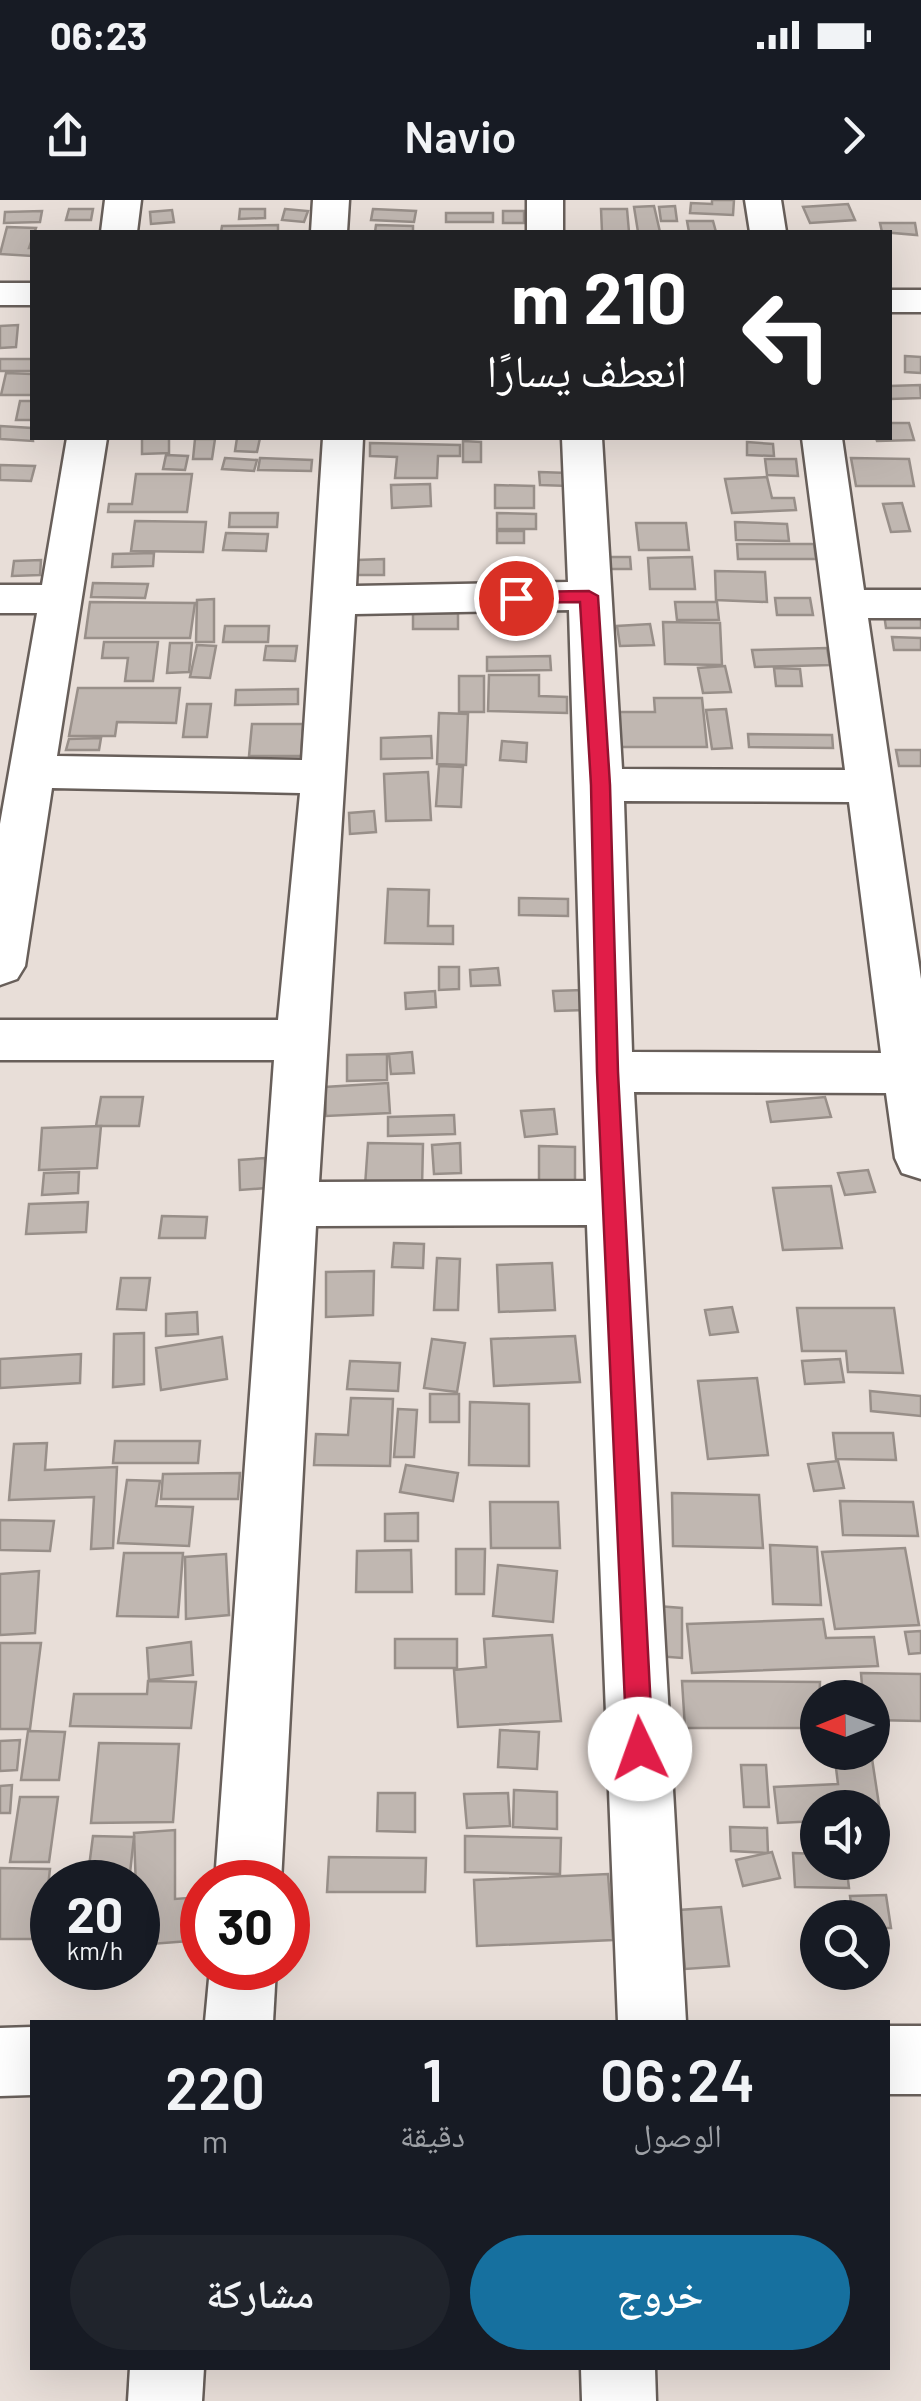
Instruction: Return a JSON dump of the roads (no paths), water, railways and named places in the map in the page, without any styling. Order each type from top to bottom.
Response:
[{"type":"street","points":[[119,230],[123,200]]},
{"type":"street","points":[[329,230],[331,200]]},
{"type":"street","points":[[545,200],[546,230]]},
{"type":"street","points":[[764,200],[768,230]]},
{"type":"street","points":[[0,294],[30,294]]},
{"type":"street","points":[[892,301],[921,300]]},
{"type":"street","points":[[0,966],[87,440]]},
{"type":"street","points":[[249,1860],[300,1040],[324,777],[343,440]]},
{"type":"street","points":[[582,440],[600,785],[607,1072],[652,2020]]},
{"type":"street","points":[[822,440],[921,1158]]},
{"type":"street","points":[[334,600],[589,596]]},
{"type":"street","points":[[0,598],[60,599]]},
{"type":"street","points":[[846,604],[921,604]]},
{"type":"street","points":[[34,772],[324,777]]},
{"type":"street","points":[[600,785],[871,786]]},
{"type":"street","points":[[0,1040],[300,1040]]},
{"type":"street","points":[[607,1072],[908,1074]]},
{"type":"street","points":[[291,1204],[615,1203]]},
{"type":"street","points":[[239,2020],[241,1990]]},
{"type":"street","points":[[890,2060],[921,2060]]},
{"type":"street","points":[[0,2062],[30,2061]]},
{"type":"street","points":[[165,2401],[167,2370]]},
{"type":"street","points":[[618,2370],[618,2401]]}]
